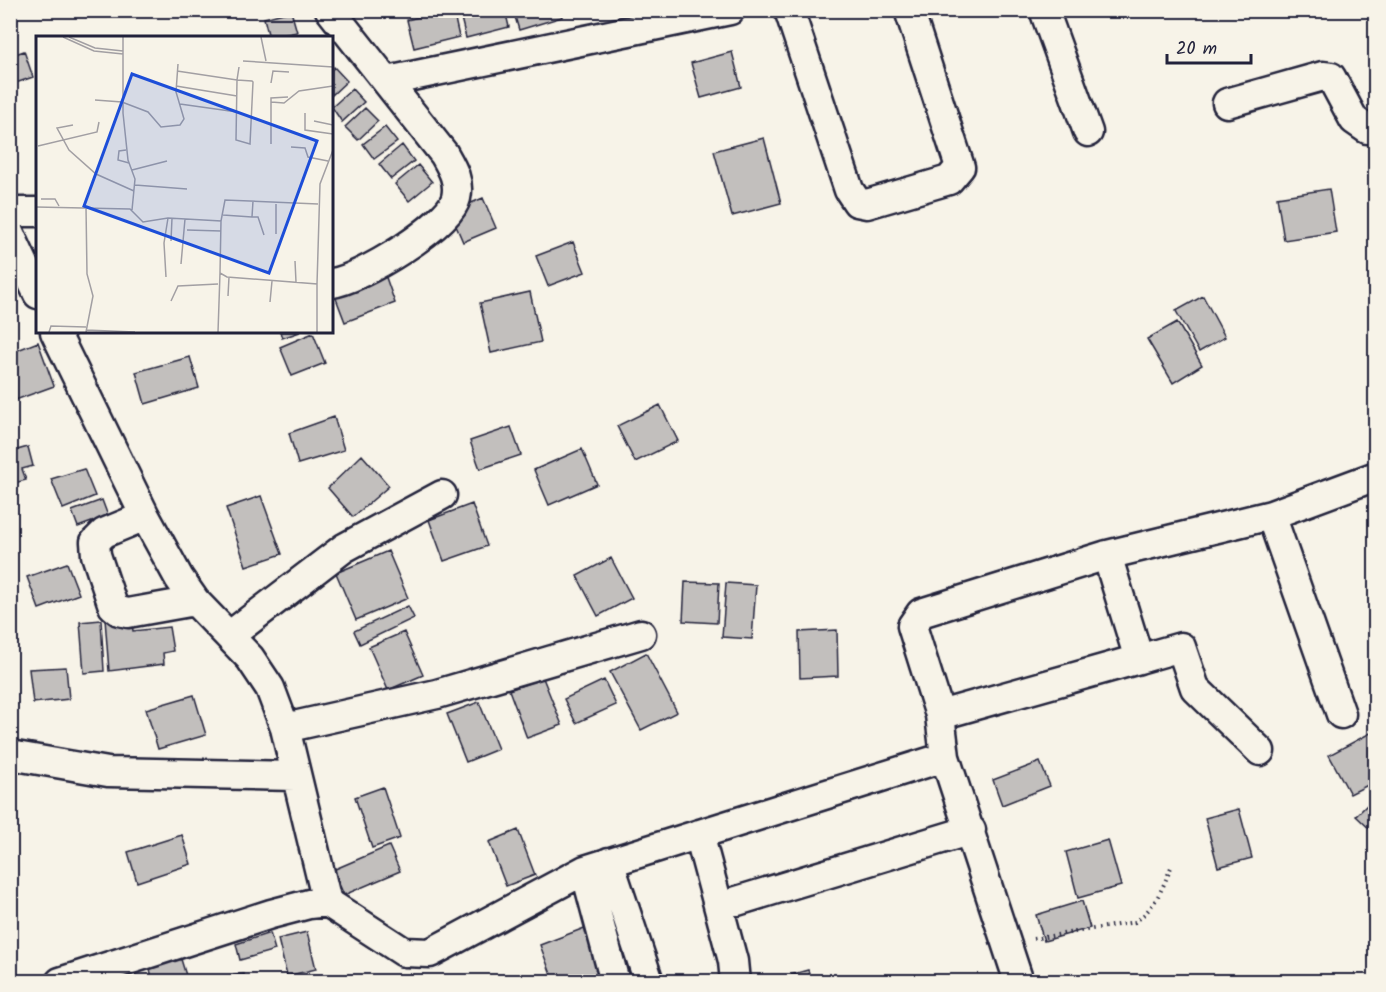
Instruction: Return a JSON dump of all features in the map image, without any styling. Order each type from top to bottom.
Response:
[{"type":"street","points":[[330,10],[388,81],[453,170],[457,181],[456,200],[439,221],[405,247],[374,266],[342,282],[333,284]]},
{"type":"street","points":[[388,81],[730,10]]},
{"type":"street","points":[[789,10],[849,190],[856,202],[867,204],[949,180],[960,167],[909,10]]},
{"type":"street","points":[[1044,10],[1088,132]]},
{"type":"street","points":[[1227,103],[1323,76],[1331,77],[1354,120],[1367,129],[1376,128]]},
{"type":"street","points":[[10,212],[36,212]]},
{"type":"street","points":[[10,234],[36,290]]},
{"type":"street","points":[[55,333],[178,578],[195,601],[261,672],[285,728],[327,902]]},
{"type":"street","points":[[1019,981],[945,757],[940,716],[912,626],[921,613],[1107,555],[1271,516],[1376,476]]},
{"type":"street","points":[[229,636],[344,548],[442,495]]},
{"type":"street","points":[[145,516],[104,533],[95,543],[96,555],[113,606],[128,613],[195,601]]},
{"type":"street","points":[[1271,516],[1341,714]]},
{"type":"street","points":[[1107,555],[1139,659]]},
{"type":"street","points":[[285,728],[437,694],[641,634]]},
{"type":"street","points":[[940,716],[1181,647],[1195,688],[1260,751]]},
{"type":"street","points":[[10,755],[108,772],[295,776]]},
{"type":"street","points":[[60,981],[271,914],[309,904],[327,902],[404,952],[430,953],[597,866],[945,757]]},
{"type":"street","points":[[737,901],[970,830]]},
{"type":"street","points":[[699,834],[733,961],[735,981]]},
{"type":"street","points":[[597,866],[615,981]]},
{"type":"street","points":[[597,866],[649,981]]},
{"type":"path","points":[[1008,944],[1135,922],[1148,913],[1158,900],[1172,865]]},
{"type":"building","points":[[453,10],[459,37],[414,48],[407,20]]},
{"type":"building","points":[[459,10],[505,10],[509,27],[466,38]]},
{"type":"building","points":[[513,10],[561,10],[562,17],[519,30]]},
{"type":"building","points":[[291,11],[297,32],[268,36],[264,18]]},
{"type":"building","points":[[24,51],[33,77],[10,85],[10,56]]},
{"type":"building","points":[[732,52],[741,87],[701,98],[691,63]]},
{"type":"building","points":[[334,67],[347,81],[333,94]]},
{"type":"building","points":[[352,89],[364,102],[342,122],[333,106]]},
{"type":"building","points":[[365,108],[378,121],[358,140],[345,127]]},
{"type":"building","points":[[385,127],[397,142],[374,159],[363,144]]},
{"type":"building","points":[[764,138],[781,203],[732,216],[714,151]]},
{"type":"building","points":[[402,145],[414,161],[391,179],[379,164]]},
{"type":"building","points":[[418,165],[432,182],[409,201],[395,184]]},
{"type":"building","points":[[1329,189],[1336,232],[1284,240],[1277,197]]},
{"type":"building","points":[[483,198],[496,228],[463,242],[450,212]]},
{"type":"building","points":[[573,242],[585,272],[548,286],[536,256]]},
{"type":"building","points":[[383,269],[395,303],[345,322],[333,288]]},
{"type":"building","points":[[530,292],[541,342],[491,353],[480,303]]},
{"type":"building","points":[[1203,296],[1225,337],[1199,352],[1176,311]]},
{"type":"building","points":[[1177,322],[1202,365],[1173,383],[1147,339]]},
{"type":"building","points":[[280,333],[297,333],[282,338]]},
{"type":"building","points":[[313,333],[325,363],[292,376],[280,347]]},
{"type":"building","points":[[38,342],[54,386],[10,402],[10,353]]},
{"type":"building","points":[[190,357],[199,388],[145,404],[136,372]]},
{"type":"building","points":[[660,405],[678,441],[635,462],[617,426]]},
{"type":"building","points":[[334,417],[344,450],[298,464],[289,433]]},
{"type":"building","points":[[511,427],[521,455],[480,469],[470,441]]},
{"type":"building","points":[[13,439],[17,450],[28,447],[33,466],[22,469],[26,480],[10,484],[10,440]]},
{"type":"building","points":[[582,449],[597,484],[549,505],[534,470]]},
{"type":"building","points":[[362,455],[389,486],[353,517],[328,488]]},
{"type":"building","points":[[84,469],[95,496],[63,509],[51,479]]},
{"type":"building","points":[[261,496],[282,554],[246,566],[226,508]]},
{"type":"building","points":[[102,500],[108,516],[78,527],[72,511]]},
{"type":"building","points":[[472,504],[487,546],[444,561],[429,520]]},
{"type":"building","points":[[388,551],[408,598],[356,620],[336,573]]},
{"type":"building","points":[[611,558],[632,598],[598,616],[577,576]]},
{"type":"building","points":[[67,563],[79,594],[39,609],[27,577]]},
{"type":"building","points":[[685,582],[719,583],[717,623],[683,621]]},
{"type":"building","points":[[726,583],[756,585],[752,639],[722,637]]},
{"type":"building","points":[[408,606],[414,618],[360,644],[354,631]]},
{"type":"building","points":[[131,617],[133,631],[169,627],[173,651],[163,653],[164,664],[109,671],[105,619]]},
{"type":"building","points":[[101,620],[104,671],[84,673],[80,622]]},
{"type":"building","points":[[837,630],[838,676],[800,678],[799,632]]},
{"type":"building","points":[[404,632],[423,675],[388,690],[369,647]]},
{"type":"building","points":[[646,653],[677,712],[641,730],[610,672]]},
{"type":"building","points":[[66,667],[69,699],[33,703],[29,669]]},
{"type":"building","points":[[543,678],[562,725],[527,738],[509,690]]},
{"type":"building","points":[[604,680],[616,705],[576,723],[564,699]]},
{"type":"building","points":[[194,695],[206,735],[158,749],[146,709]]},
{"type":"building","points":[[479,702],[498,749],[466,762],[447,714]]},
{"type":"building","points":[[1376,730],[1376,781],[1350,794],[1329,755]]},
{"type":"building","points":[[1040,762],[1050,786],[1002,805],[993,780]]},
{"type":"building","points":[[383,787],[400,838],[372,848],[355,797]]},
{"type":"building","points":[[1376,796],[1376,835],[1356,816]]},
{"type":"building","points":[[1239,809],[1252,858],[1218,867],[1205,818]]},
{"type":"building","points":[[518,830],[535,875],[506,886],[489,842]]},
{"type":"building","points":[[182,835],[191,864],[137,882],[128,852]]},
{"type":"building","points":[[1108,840],[1121,886],[1078,898],[1066,852]]},
{"type":"building","points":[[389,846],[400,871],[344,895],[333,870]]},
{"type":"building","points":[[1082,901],[1090,928],[1044,941],[1036,915]]},
{"type":"building","points":[[587,927],[608,982],[554,982],[540,945]]},
{"type":"building","points":[[307,932],[316,969],[287,976],[278,939]]},
{"type":"building","points":[[270,933],[275,950],[240,960],[236,944]]},
{"type":"building","points":[[180,956],[188,982],[153,982],[149,965]]},
{"type":"building","points":[[808,970],[812,982],[769,981]]},
{"type":"building","points":[[244,974],[245,982],[209,982],[208,978]]}]
